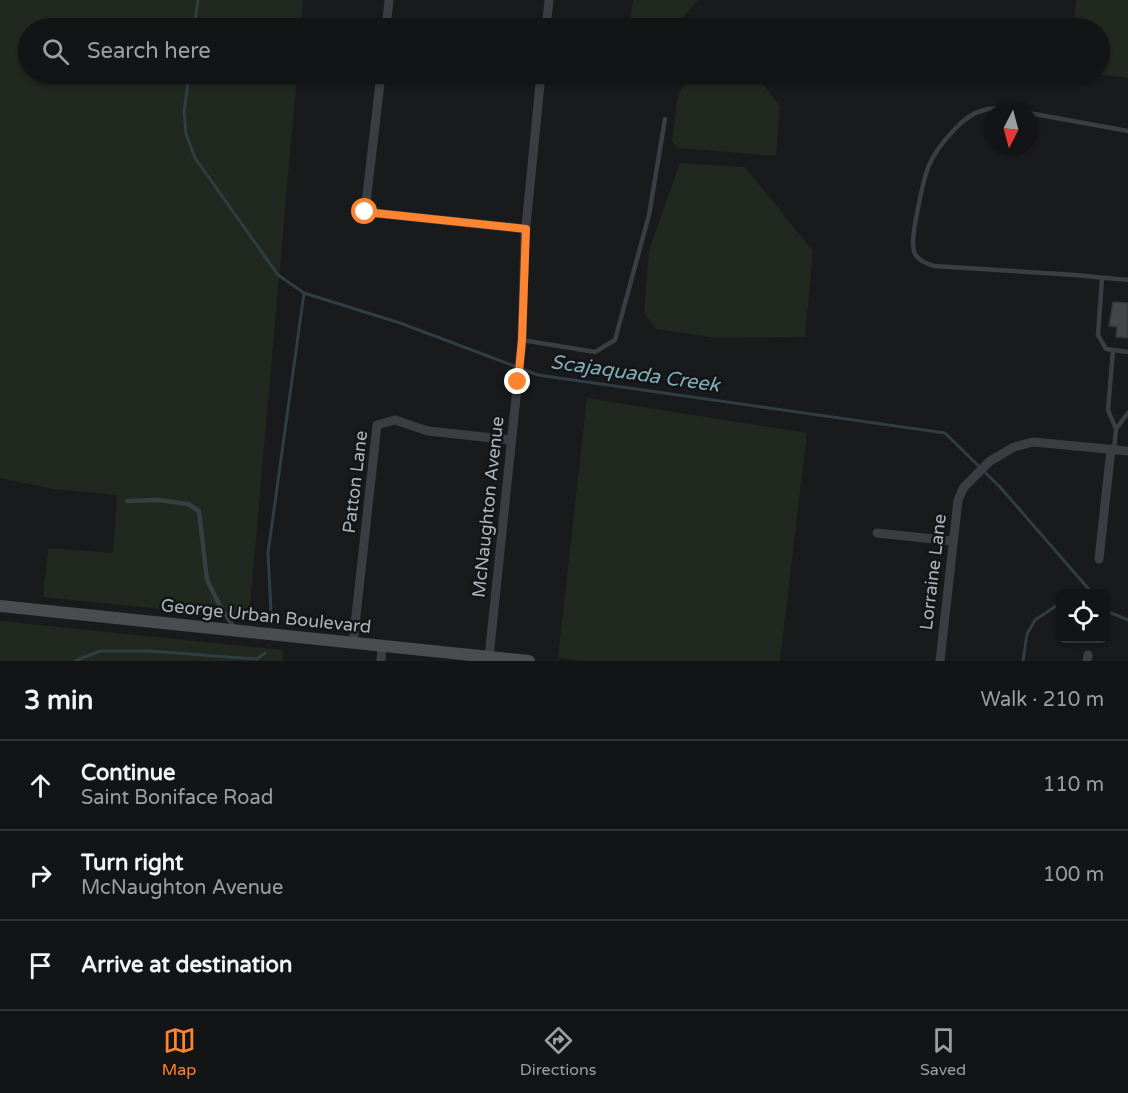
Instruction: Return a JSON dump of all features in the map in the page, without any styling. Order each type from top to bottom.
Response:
[{"type":"street","points":[[387,18],[389,0]]},
{"type":"street","points":[[547,18],[549,0]]},
{"type":"street","points":[[380,84],[365,212],[526,229]]},
{"type":"street","name":"McNaughton Avenue","points":[[489,657],[522,340],[526,229],[541,84]]},
{"type":"street","name":"Patton Lane","points":[[353,643],[377,425],[395,420],[428,431],[512,440]]},
{"type":"street","name":"Lorraine Lane","points":[[940,661],[958,500],[968,484],[990,461],[1014,447],[1033,442],[1112,450]]},
{"type":"street","points":[[1098,559],[1112,450],[1128,451]]},
{"type":"street","points":[[877,533],[953,541]]},
{"type":"street","name":"George Urban Boulevard","points":[[0,606],[522,661]]},
{"type":"street","points":[[381,661],[382,646]]},
{"type":"lane","points":[[984,110],[970,115],[959,124],[934,153],[923,181],[918,204],[914,227],[915,254],[922,261],[934,266],[1128,280]]},
{"type":"lane","points":[[1038,115],[1128,131]]},
{"type":"lane","points":[[522,340],[595,352],[615,340],[649,215],[665,118]]},
{"type":"lane","points":[[1102,278],[1098,335],[1106,349],[1128,352]]},
{"type":"lane","points":[[1113,350],[1108,410],[1116,429]]},
{"type":"lane","points":[[1112,450],[1116,429],[1128,413]]},
{"type":"lane","points":[[127,501],[158,500],[188,504],[199,512],[207,580],[236,631]]},
{"type":"shaded area","points":[[0,0],[303,0],[302,18],[18,18],[18,84],[296,84],[249,618],[43,597],[48,548],[113,553],[117,495],[53,489],[0,478]]},
{"type":"shaded area","points":[[633,0],[698,0],[683,18],[630,18]]},
{"type":"shaded area","points":[[1076,0],[1128,0],[1128,78],[1110,76],[1110,18],[1074,18]]},
{"type":"shaded area","points":[[685,84],[763,84],[780,106],[776,156],[678,148],[672,141],[678,95]]},
{"type":"shaded area","points":[[680,163],[745,167],[813,251],[805,337],[716,338],[656,329],[644,313],[649,250]]},
{"type":"shaded area","points":[[587,398],[807,433],[780,661],[585,661],[558,658]]},
{"type":"shaded area","points":[[0,621],[283,650],[283,661],[0,661]]},
{"type":"building","points":[[1113,302],[1128,303],[1128,338],[1116,337],[1117,327],[1109,326]]},
{"type":"waterway","name":"Scajaquada Creek","points":[[195,18],[198,0]]},
{"type":"waterway","name":"Scajaquada Creek","points":[[188,84],[184,112],[186,134],[195,158],[278,275],[304,293],[400,323],[538,375],[945,433],[1000,487],[1089,589]]},
{"type":"waterway","points":[[269,619],[271,612],[268,553],[304,293]]},
{"type":"waterway","points":[[1023,661],[1027,634],[1035,620],[1056,606]]},
{"type":"waterway","name":"Scajaquada Creek","points":[[1110,612],[1128,620]]},
{"type":"waterway","points":[[75,661],[100,651],[149,651],[257,659],[265,653]]},
{"type":"route","points":[[365,212],[526,229],[522,340],[518,382]]}]
